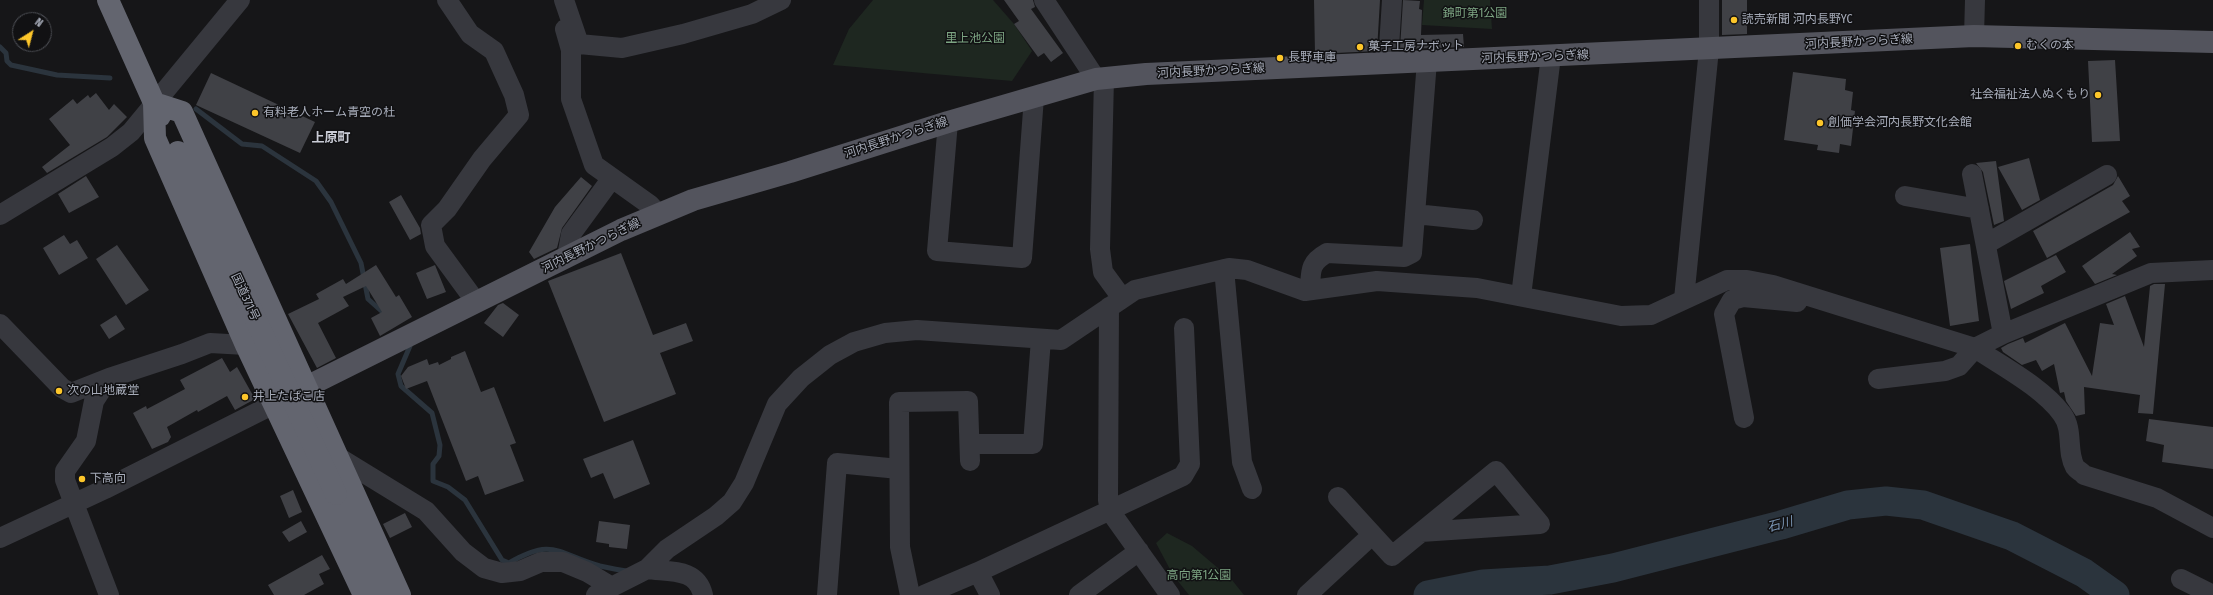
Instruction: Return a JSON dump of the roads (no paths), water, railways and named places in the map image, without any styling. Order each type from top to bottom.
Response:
[{"type":"highway","name":"国道371号","points":[[108,0],[154,103],[336,494],[381,595]]},
{"type":"highway","points":[[364,595],[246,345],[155,138],[154,103],[182,112],[400,595]]},
{"type":"main road","name":"河内長野かつらぎ線","points":[[274,404],[621,230],[693,200],[790,172],[948,122],[1100,79],[1146,74],[1974,36],[2213,42]]},
{"type":"street","points":[[0,215],[112,147],[131,132],[240,0]]},
{"type":"street","points":[[447,0],[470,34],[494,51],[514,95],[519,115],[482,159],[447,209],[431,225],[435,246],[476,302]]},
{"type":"street","points":[[559,0],[560,13],[571,50],[571,98],[594,164],[650,205],[658,214]]},
{"type":"street","points":[[564,0],[579,44],[622,48],[683,34],[752,14],[781,0]]},
{"type":"street","points":[[1044,0],[1100,79],[1100,249],[1104,272],[1116,303],[1108,500],[1110,511],[1170,595]]},
{"type":"street","points":[[1058,20],[1063,0]]},
{"type":"street","points":[[1388,63],[1392,0]]},
{"type":"street","points":[[1684,299],[1709,49],[1709,0]]},
{"type":"street","points":[[1974,36],[1975,0]]},
{"type":"street","points":[[1521,296],[1551,56]]},
{"type":"street","points":[[1310,290],[1311,268],[1317,258],[1327,253],[1404,257],[1412,253],[1427,61]]},
{"type":"street","points":[[948,122],[937,251],[1022,258],[1034,97]]},
{"type":"street","points":[[1972,174],[2003,334]]},
{"type":"street","points":[[1986,244],[2107,175]]},
{"type":"street","points":[[567,257],[571,234],[612,178]]},
{"type":"street","points":[[1905,196],[1979,209]]},
{"type":"street","points":[[1415,214],[1473,220]]},
{"type":"street","points":[[1224,270],[1242,462],[1252,489]]},
{"type":"street","points":[[338,457],[426,510],[463,552],[484,568],[502,573],[520,571],[541,562],[563,562],[587,572],[604,591],[647,568],[667,549],[716,516],[732,502],[744,483],[777,404],[801,378],[830,355],[854,342],[885,334],[917,330],[1061,340],[1135,290],[1224,270],[1247,270],[1306,291],[1377,281],[1478,288],[1621,316],[1651,315],[1727,280],[1747,280],[1814,298],[1975,348],[2043,394],[2063,415],[2071,434],[2071,451],[2075,467],[2084,475],[2157,498],[2213,528]]},
{"type":"street","points":[[1878,379],[1945,371],[1959,366],[1975,348],[2003,334],[2151,273],[2213,270]]},
{"type":"street","points":[[1744,418],[1724,314],[1732,300],[1743,297],[1797,302],[1814,298]]},
{"type":"street","points":[[0,324],[62,388],[71,393],[109,378],[182,354],[210,343],[246,345]]},
{"type":"street","points":[[924,595],[978,572],[1183,476],[1190,464],[1184,328]]},
{"type":"street","points":[[910,595],[900,547],[899,402],[968,401],[970,453],[1033,444],[1041,339]]},
{"type":"street","points":[[109,378],[94,402],[86,441],[65,471],[64,480],[109,595]]},
{"type":"street","points":[[0,538],[274,404]]},
{"type":"street","points":[[827,595],[837,463],[899,469]]},
{"type":"street","points":[[1338,497],[1392,556],[1421,532],[1496,471],[1540,524],[1421,532]]},
{"type":"street","points":[[1307,595],[1372,535]]},
{"type":"street","points":[[1079,595],[1139,551]]},
{"type":"street","points":[[647,568],[691,575],[701,584],[703,595]]},
{"type":"street","points":[[978,572],[990,595]]},
{"type":"street","points":[[2180,579],[2213,595]]},
{"type":"waterway","points":[[0,47],[6,53],[7,61],[11,65],[57,75],[110,78]]},
{"type":"waterway","points":[[196,109],[242,144],[262,146],[316,181],[331,202],[361,263],[368,299],[387,316]]},
{"type":"waterway","points":[[410,346],[398,374],[401,386],[432,413],[440,445],[439,456],[433,464],[433,481],[448,487],[465,500],[502,560],[509,563],[524,555],[546,549],[555,550],[600,566],[627,571]]},
{"type":"waterway","name":"石川","points":[[1428,595],[1483,584],[1550,580],[1613,568],[1781,525],[1848,505],[1886,501],[1923,505],[2012,536],[2084,573],[2115,595]]},
{"type":"place","name":"読売新聞 河内長野YC","points":[[1734,20]]},
{"type":"place","name":"むくの本","points":[[2018,46]]},
{"type":"place","name":"菓子工房ナボット","points":[[1360,47]]},
{"type":"place","name":"長野車庫","points":[[1280,58]]},
{"type":"place","name":"社会福祉法人ぬくもり","points":[[2098,95]]},
{"type":"place","name":"有料老人ホーム青空の杜","points":[[255,113]]},
{"type":"place","name":"創価学会河内長野文化会館","points":[[1820,123]]},
{"type":"place","name":"次の山地蔵堂","points":[[59,391]]},
{"type":"place","name":"井上たばこ店","points":[[245,397]]},
{"type":"place","name":"下高向","points":[[82,479]]},
{"type":"district","name":"上原町","points":[[331,138]]},
{"type":"park label","name":"錦町第1公園","points":[[1475,14]]},
{"type":"park label","name":"里上池公園","points":[[975,39]]},
{"type":"park label","name":"高向第1公園","points":[[1199,576]]}]
